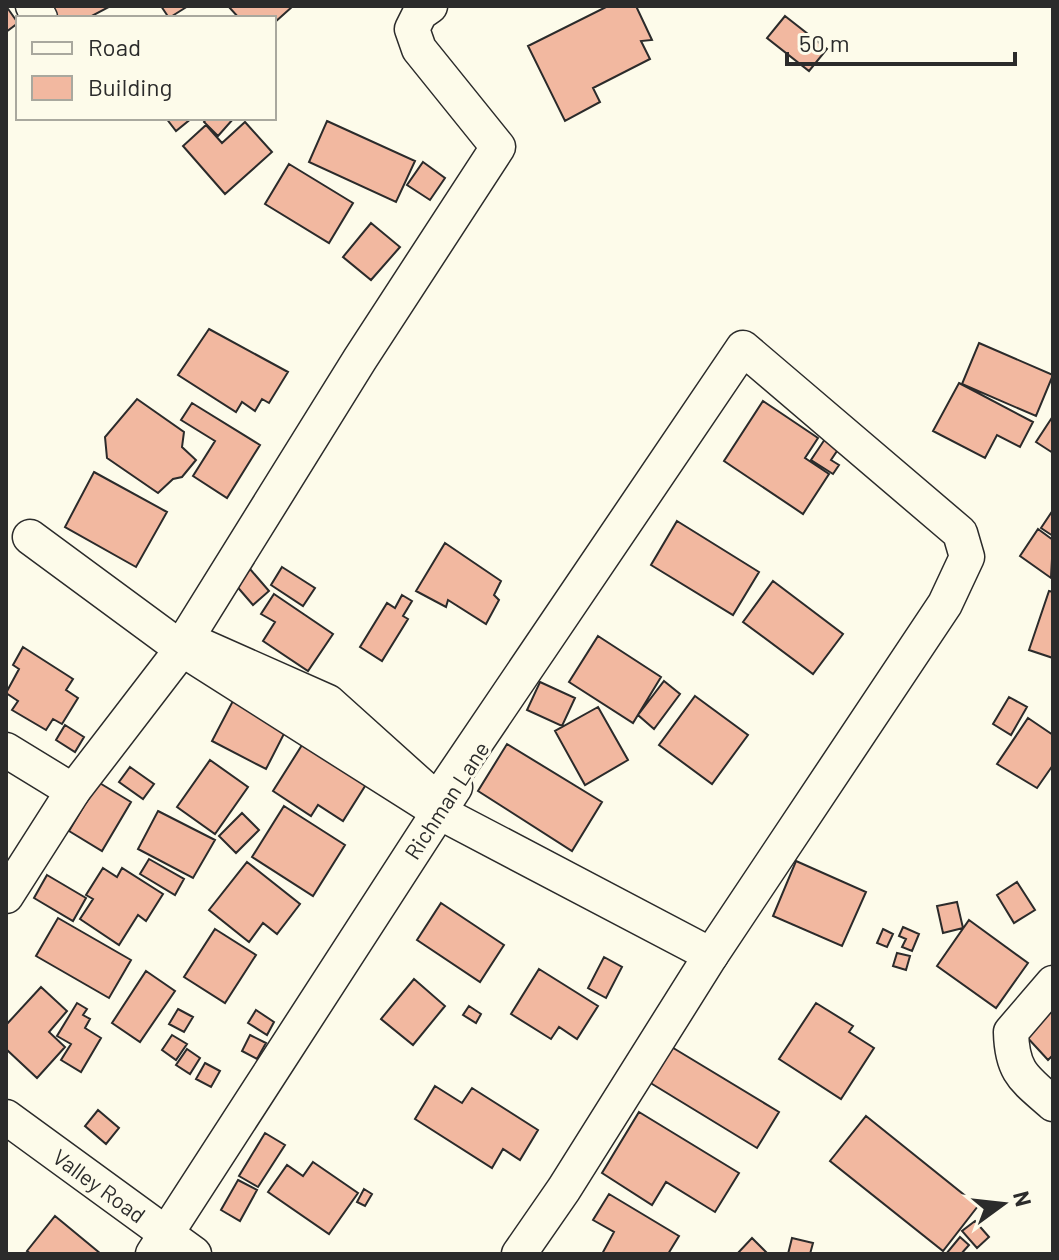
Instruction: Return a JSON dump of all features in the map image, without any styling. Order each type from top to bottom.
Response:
[{"type":"street","points":[[6,896],[73,791],[184,644],[360,359],[498,147],[419,49],[412,29],[420,13],[430,6]]},
{"type":"street","points":[[184,644],[328,702],[437,800],[743,348],[960,533],[967,557],[945,604],[711,955],[564,1189],[519,1254]]},
{"type":"street","name":"Richman Lane","points":[[159,1244],[743,348]]},
{"type":"street","points":[[30,537],[184,644],[439,812],[711,955]]},
{"type":"street","points":[[6,750],[73,791]]},
{"type":"street","points":[[1053,983],[1011,1032],[1011,1057],[1018,1073],[1053,1104]]},
{"type":"street","name":"Valley Road","points":[[6,1117],[159,1244],[194,1254]]},
{"type":"building","points":[[6,6],[16,24],[6,32]]},
{"type":"building","points":[[51,6],[109,6],[92,16],[56,16]]},
{"type":"building","points":[[161,6],[188,6],[172,16],[168,16]]},
{"type":"building","points":[[228,6],[293,6],[276,21],[276,16],[237,16]]},
{"type":"building","points":[[608,6],[636,6],[652,40],[641,41],[650,59],[593,88],[600,102],[565,121],[528,46]]},
{"type":"building","points":[[785,16],[827,49],[809,71],[767,38]]},
{"type":"building","points":[[168,120],[190,120],[176,131]]},
{"type":"building","points":[[206,120],[232,120],[218,136],[204,122]]},
{"type":"building","points":[[327,121],[415,161],[396,202],[309,162]]},
{"type":"building","points":[[245,122],[272,152],[225,194],[183,146],[206,125],[222,143]]},
{"type":"building","points":[[423,162],[445,178],[430,200],[407,185]]},
{"type":"building","points":[[289,164],[353,203],[329,243],[265,204]]},
{"type":"building","points":[[371,223],[400,247],[371,280],[343,257]]},
{"type":"building","points":[[209,329],[288,372],[269,403],[262,399],[255,411],[242,402],[236,412],[178,375]]},
{"type":"building","points":[[979,343],[1053,375],[1036,416],[962,384]]},
{"type":"building","points":[[959,383],[1033,422],[1020,447],[997,435],[985,458],[933,431]]},
{"type":"building","points":[[137,399],[184,432],[182,447],[196,460],[182,477],[173,479],[158,493],[107,458],[105,437]]},
{"type":"building","points":[[763,401],[818,438],[805,458],[829,474],[803,514],[724,461]]},
{"type":"building","points":[[192,403],[260,445],[227,498],[193,476],[215,441],[181,420]]},
{"type":"building","points":[[1053,416],[1053,453],[1036,442]]},
{"type":"building","points":[[825,439],[839,448],[831,460],[839,465],[833,474],[811,460]]},
{"type":"building","points":[[94,472],[167,512],[136,567],[65,527]]},
{"type":"building","points":[[1053,510],[1053,536],[1041,528]]},
{"type":"building","points":[[677,521],[759,572],[733,615],[651,565]]},
{"type":"building","points":[[1038,529],[1053,540],[1051,578],[1020,556]]},
{"type":"building","points":[[445,543],[501,581],[494,595],[499,600],[486,624],[448,600],[446,607],[416,591]]},
{"type":"building","points":[[282,567],[315,588],[303,606],[271,585]]},
{"type":"building","points":[[250,569],[269,591],[253,605],[234,583]]},
{"type":"building","points":[[773,581],[843,634],[813,674],[743,622]]},
{"type":"building","points":[[1049,591],[1053,592],[1053,658],[1029,650]]},
{"type":"building","points":[[274,594],[333,634],[308,671],[263,641],[275,622],[261,614]]},
{"type":"building","points":[[402,595],[412,601],[403,616],[408,619],[382,661],[360,647],[387,603],[395,608]]},
{"type":"building","points":[[598,636],[661,677],[633,723],[569,682]]},
{"type":"building","points":[[23,647],[73,679],[66,690],[78,698],[62,724],[53,719],[46,730],[12,710],[18,701],[6,693],[19,669],[13,665]]},
{"type":"building","points":[[664,681],[680,694],[654,729],[638,715]]},
{"type":"building","points":[[540,682],[575,698],[562,726],[527,710]]},
{"type":"building","points":[[695,696],[748,735],[712,784],[659,745]]},
{"type":"building","points":[[235,697],[289,724],[266,769],[212,741]]},
{"type":"building","points":[[1009,697],[1027,707],[1011,735],[993,724]]},
{"type":"building","points":[[598,707],[628,760],[585,785],[555,731]]},
{"type":"building","points":[[1028,718],[1053,735],[1053,765],[1037,788],[997,764]]},
{"type":"building","points":[[65,725],[84,737],[75,752],[56,740]]},
{"type":"building","points":[[309,734],[372,775],[343,821],[318,805],[311,816],[273,791]]},
{"type":"building","points":[[507,744],[602,802],[572,851],[478,791]]},
{"type":"building","points":[[210,760],[248,787],[215,834],[177,807]]},
{"type":"building","points":[[130,767],[154,784],[143,799],[119,782]]},
{"type":"building","points":[[98,782],[131,802],[102,851],[69,831]]},
{"type":"building","points":[[284,806],[345,845],[313,896],[252,857]]},
{"type":"building","points":[[158,811],[215,840],[193,878],[138,849]]},
{"type":"building","points":[[242,813],[259,830],[236,853],[219,836]]},
{"type":"building","points":[[149,859],[184,879],[175,895],[140,874]]},
{"type":"building","points":[[796,861],[866,892],[842,946],[773,916]]},
{"type":"building","points":[[247,862],[300,904],[277,934],[263,923],[249,942],[209,910]]},
{"type":"building","points":[[103,868],[117,877],[122,868],[163,894],[146,921],[138,915],[119,945],[80,919],[93,899],[86,895]]},
{"type":"building","points":[[47,875],[86,898],[73,921],[34,898]]},
{"type":"building","points":[[1017,882],[1035,910],[1014,923],[997,895]]},
{"type":"building","points":[[957,902],[963,928],[943,933],[937,906]]},
{"type":"building","points":[[441,903],[504,945],[480,982],[417,940]]},
{"type":"building","points":[[58,918],[131,960],[109,998],[36,956]]},
{"type":"building","points":[[969,920],[1028,963],[996,1008],[937,966]]},
{"type":"building","points":[[903,927],[919,934],[912,951],[902,947],[906,939],[899,936]]},
{"type":"building","points":[[215,929],[256,955],[225,1003],[184,977]]},
{"type":"building","points":[[883,929],[893,934],[887,947],[877,943]]},
{"type":"building","points":[[897,953],[910,956],[906,970],[893,966]]},
{"type":"building","points":[[604,957],[622,967],[606,998],[588,988]]},
{"type":"building","points":[[539,969],[598,1006],[577,1039],[559,1027],[551,1039],[511,1014]]},
{"type":"building","points":[[146,971],[175,991],[140,1042],[112,1023]]},
{"type":"building","points":[[414,979],[445,1006],[413,1045],[381,1019]]},
{"type":"building","points":[[41,987],[67,1011],[49,1032],[65,1047],[37,1078],[6,1049],[6,1025]]},
{"type":"building","points":[[77,1003],[87,1009],[83,1015],[90,1019],[85,1028],[101,1038],[81,1072],[61,1060],[71,1044],[57,1036]]},
{"type":"building","points":[[816,1003],[853,1026],[849,1032],[874,1048],[841,1099],[779,1059]]},
{"type":"building","points":[[469,1006],[481,1014],[476,1023],[463,1015]]},
{"type":"building","points":[[1053,1008],[1053,1055],[1048,1060],[1025,1035]]},
{"type":"building","points":[[178,1009],[193,1017],[184,1032],[169,1024]]},
{"type":"building","points":[[256,1010],[274,1022],[267,1035],[248,1023]]},
{"type":"building","points":[[172,1035],[187,1044],[176,1060],[162,1050]]},
{"type":"building","points":[[250,1035],[266,1043],[257,1059],[242,1051]]},
{"type":"building","points":[[665,1043],[779,1112],[757,1148],[644,1079]]},
{"type":"building","points":[[187,1049],[200,1058],[190,1074],[176,1065]]},
{"type":"building","points":[[205,1063],[220,1071],[211,1087],[196,1079]]},
{"type":"building","points":[[435,1086],[462,1103],[472,1088],[538,1130],[520,1160],[503,1149],[492,1168],[415,1119]]},
{"type":"building","points":[[98,1110],[119,1128],[106,1144],[85,1126]]},
{"type":"building","points":[[639,1112],[739,1173],[715,1212],[666,1182],[652,1205],[602,1173]]},
{"type":"building","points":[[866,1116],[978,1206],[943,1251],[830,1161]]},
{"type":"building","points":[[265,1133],[285,1145],[258,1187],[239,1176]]},
{"type":"building","points":[[313,1162],[358,1193],[329,1234],[268,1192],[287,1165],[303,1176]]},
{"type":"building","points":[[238,1180],[257,1190],[240,1221],[221,1210]]},
{"type":"building","points":[[364,1189],[372,1194],[365,1206],[357,1202]]},
{"type":"building","points":[[609,1194],[679,1236],[668,1254],[602,1254],[614,1232],[593,1220]]},
{"type":"building","points":[[55,1216],[101,1254],[31,1254],[27,1251]]},
{"type":"building","points":[[975,1221],[989,1237],[977,1248],[962,1231]]},
{"type":"building","points":[[960,1237],[969,1245],[961,1254],[946,1254]]},
{"type":"building","points":[[752,1238],[768,1254],[737,1254]]},
{"type":"building","points":[[792,1238],[813,1243],[810,1254],[788,1254]]}]
